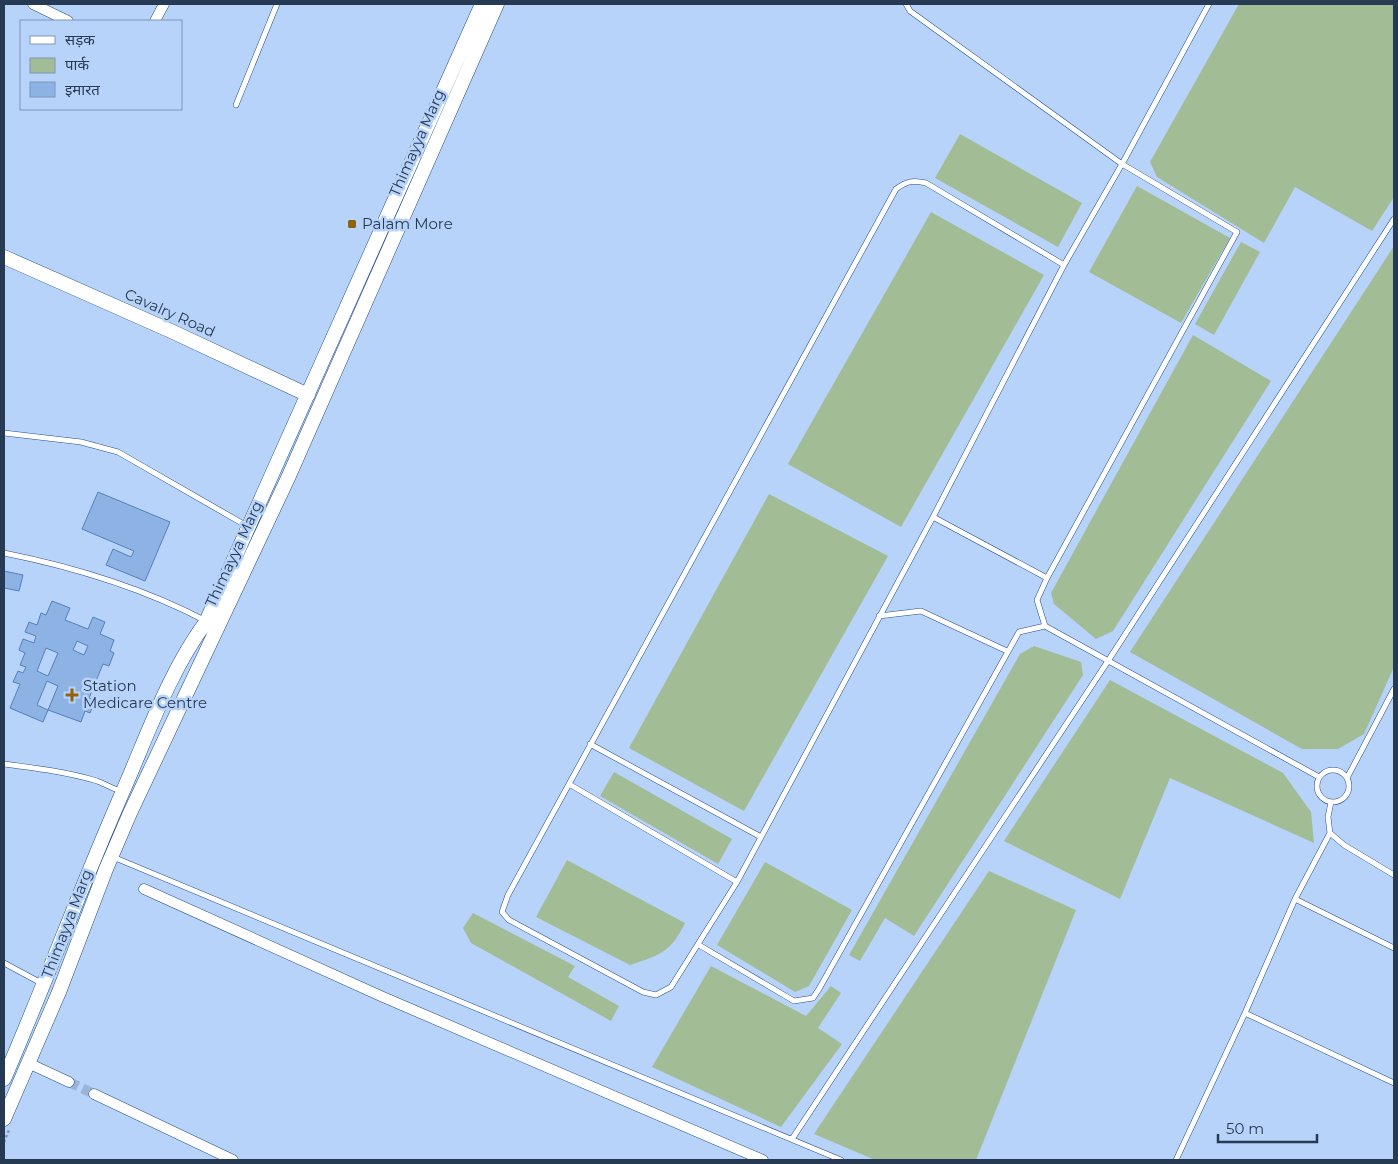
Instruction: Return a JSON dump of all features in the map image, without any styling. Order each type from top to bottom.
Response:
[{"type":"street","points":[[33,4],[66,20]]},
{"type":"street","points":[[156,20],[164,4]]},
{"type":"street","name":"Thimayya Marg","points":[[4,1079],[45,984],[123,791],[187,647],[206,622],[482,4]]},
{"type":"street","name":"Thimayya Marg","points":[[4,1119],[59,992],[111,856],[288,478],[497,4]]},
{"type":"street","name":"Cavalry Road","points":[[4,257],[322,401]]},
{"type":"street","points":[[272,472],[288,478]]},
{"type":"street","points":[[144,889],[391,1001],[763,1160]]},
{"type":"street","points":[[28,1063],[69,1082]]},
{"type":"street","points":[[94,1094],[233,1160]]},
{"type":"lane","points":[[236,105],[277,4]]},
{"type":"lane","points":[[906,4],[910,11],[1122,164],[1237,232],[1047,578],[1037,600],[1045,626]]},
{"type":"lane","points":[[1064,265],[926,183],[915,180],[906,182],[896,189],[508,895],[502,912],[509,920],[643,992],[656,994],[671,987],[737,882],[878,616],[934,517],[1064,265],[1122,164],[1209,4]]},
{"type":"lane","points":[[792,1139],[1108,661],[1394,219]]},
{"type":"lane","points":[[4,433],[93,444],[118,452],[248,527]]},
{"type":"lane","points":[[934,517],[1047,578]]},
{"type":"lane","points":[[4,553],[58,565],[122,584],[206,622]]},
{"type":"lane","points":[[878,616],[921,611],[1007,651]]},
{"type":"lane","points":[[699,944],[794,1001],[813,998],[1019,632],[1045,626],[1319,777]]},
{"type":"lane","points":[[1347,778],[1394,689]]},
{"type":"lane","points":[[590,744],[761,837]]},
{"type":"lane","points":[[4,764],[74,775],[99,781],[111,788],[123,791]]},
{"type":"lane","points":[[1335,769],[1342,772],[1350,786],[1345,796],[1339,801],[1331,802],[1324,799],[1318,793],[1316,786],[1319,777],[1327,770],[1335,769]]},
{"type":"lane","points":[[569,784],[737,882]]},
{"type":"lane","points":[[1176,1160],[1245,1013],[1295,899],[1330,833],[1328,817],[1331,802]]},
{"type":"lane","points":[[1330,833],[1344,845],[1394,875]]},
{"type":"lane","points":[[111,856],[841,1160]]},
{"type":"lane","points":[[1295,899],[1394,948]]},
{"type":"lane","points":[[4,963],[45,984]]},
{"type":"lane","points":[[1245,1013],[1394,1083]]},
{"type":"green space","points":[[1239,4],[1394,4],[1394,197],[1372,231],[1295,187],[1264,243],[1157,177],[1150,162]]},
{"type":"green space","points":[[960,134],[1082,203],[1058,247],[935,178]]},
{"type":"green space","points":[[1137,186],[1230,238],[1181,323],[1089,272]]},
{"type":"green space","points":[[931,212],[1044,275],[901,527],[788,464]]},
{"type":"green space","points":[[1241,242],[1260,252],[1214,335],[1195,324]]},
{"type":"green space","points":[[1394,246],[1394,667],[1364,734],[1338,749],[1302,749],[1130,652]]},
{"type":"green space","points":[[1193,335],[1271,381],[1113,631],[1096,639],[1054,604],[1051,593]]},
{"type":"green space","points":[[769,494],[888,556],[744,811],[629,748]]},
{"type":"green space","points":[[1034,646],[1081,662],[1083,675],[914,936],[885,918],[860,961],[849,955],[1020,654]]},
{"type":"green space","points":[[1110,680],[1283,773],[1311,812],[1314,843],[1170,778],[1120,899],[1004,841]]},
{"type":"green space","points":[[614,772],[732,839],[718,864],[600,796]]},
{"type":"green space","points":[[567,860],[685,923],[680,933],[664,951],[630,965],[536,917]]},
{"type":"green space","points":[[765,862],[852,910],[809,986],[795,992],[717,945]]},
{"type":"green space","points":[[989,871],[1076,910],[976,1160],[875,1160],[814,1134]]},
{"type":"green space","points":[[473,913],[575,966],[568,977],[619,1006],[611,1021],[471,943],[463,928]]},
{"type":"green space","points":[[711,966],[806,1016],[831,986],[841,993],[818,1028],[842,1044],[781,1127],[652,1067]]},
{"type":"building","points":[[98,492],[170,522],[145,581],[106,565],[113,549],[131,557],[134,551],[82,529]]},
{"type":"building","points":[[4,571],[23,575],[19,591],[4,588]]},
{"type":"building","points":[[52,601],[70,608],[65,620],[88,629],[93,617],[105,622],[100,634],[114,640],[110,651],[114,653],[109,666],[103,664],[89,698],[95,700],[90,713],[85,711],[81,722],[48,710],[43,722],[10,708],[20,684],[13,682],[18,671],[23,673],[26,667],[20,665],[25,653],[19,650],[23,639],[34,643],[36,636],[25,632],[29,622],[37,625],[41,613],[46,615]],"holes":[[[77,641],[88,646],[84,655],[73,650]],[[46,648],[58,653],[48,676],[37,671]],[[47,681],[58,686],[48,710],[37,705]]]},
{"type":"tunnel","points":[[69,1082],[94,1094]]},
{"type":"place","name":"Palam More","points":[[352,224]]},
{"type":"place","name":"Station Medicare Centre","points":[[72,695]]}]
